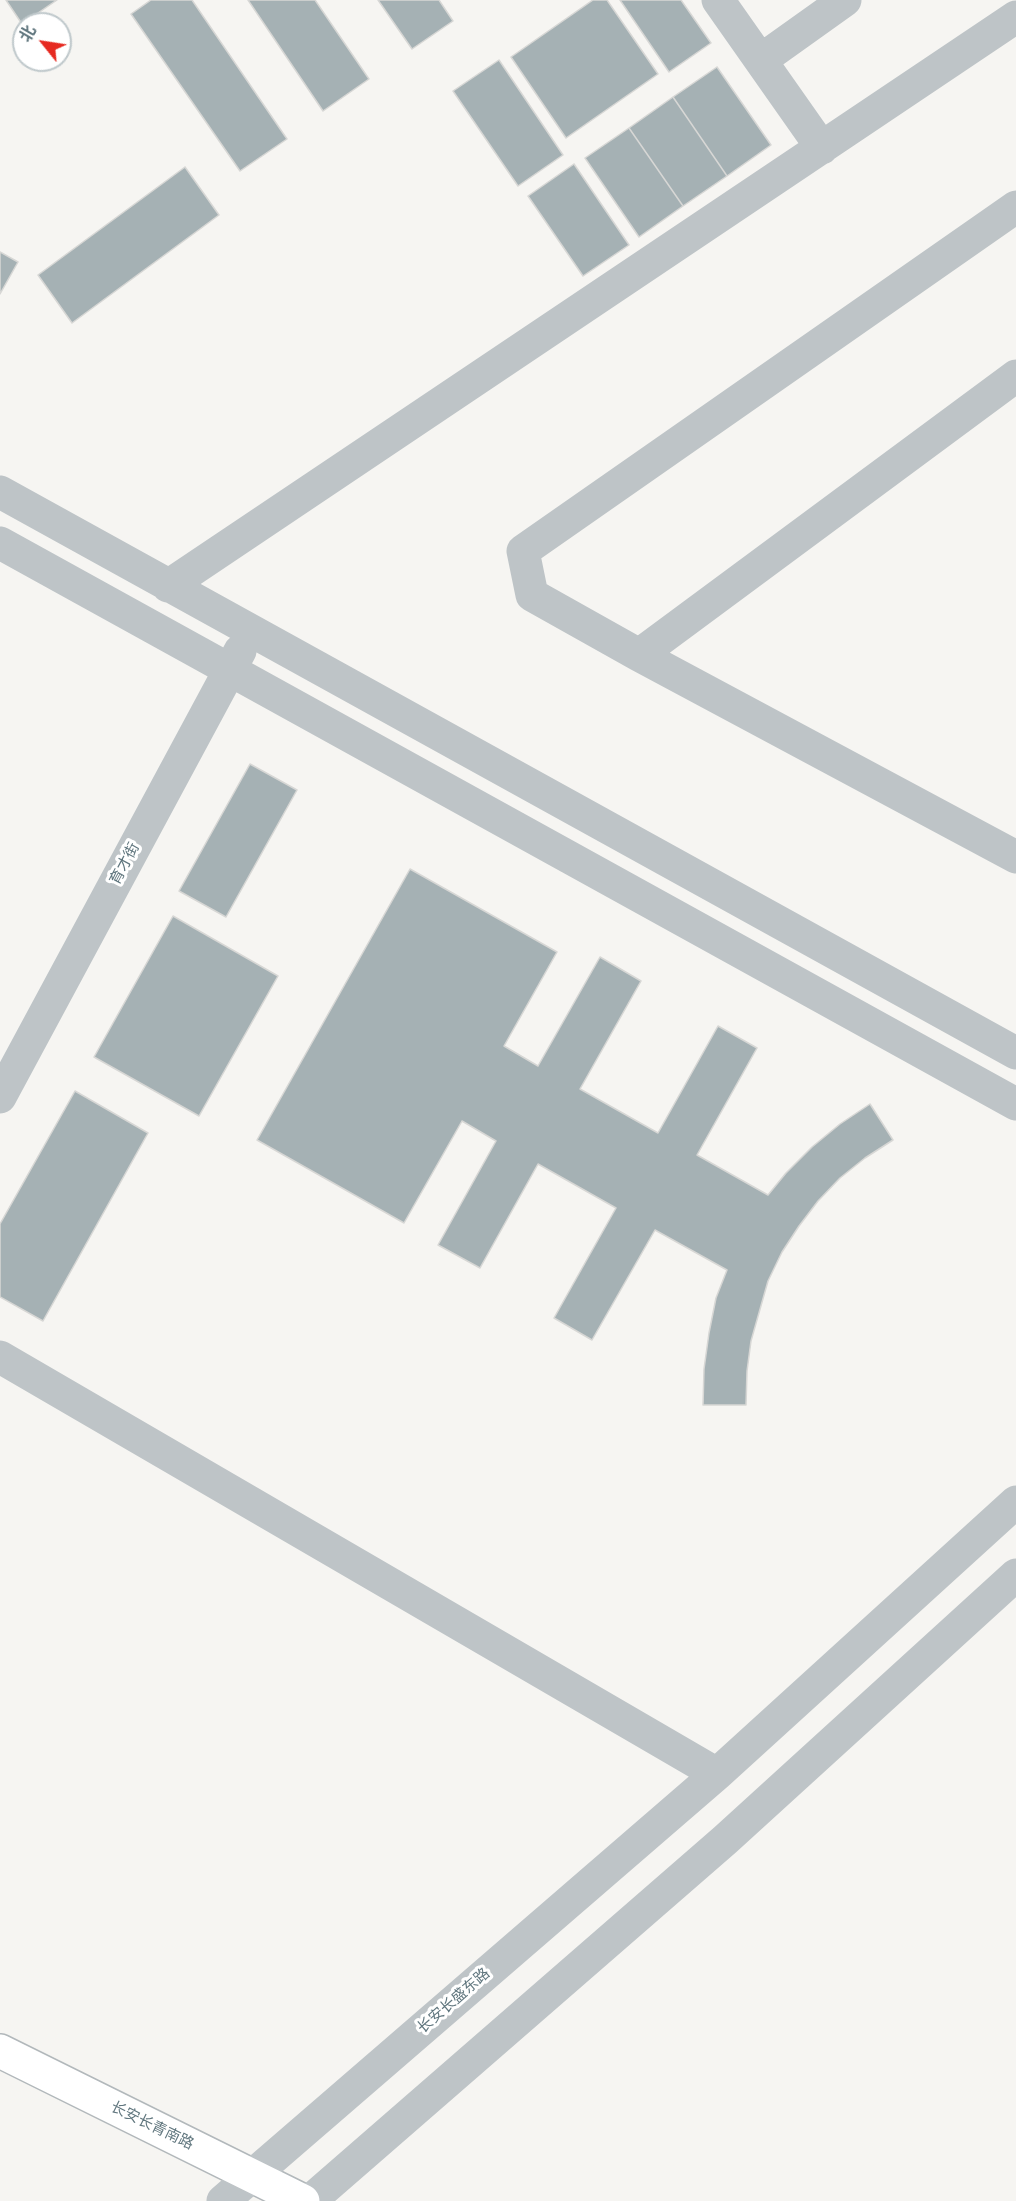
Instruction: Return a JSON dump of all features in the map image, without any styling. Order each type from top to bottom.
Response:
[{"type":"main road","name":"长安长青南路","points":[[0,2051],[303,2201]]},
{"type":"street","points":[[718,0],[822,148]]},
{"type":"street","points":[[760,60],[845,0]]},
{"type":"street","points":[[168,586],[1016,17]]},
{"type":"street","points":[[1016,207],[523,551],[532,595],[639,655],[1016,857]]},
{"type":"street","points":[[639,655],[1016,376]]},
{"type":"street","points":[[0,492],[1016,1053]]},
{"type":"street","points":[[0,543],[1016,1104]]},
{"type":"street","name":"育才街","points":[[0,1097],[251,631]]},
{"type":"street","points":[[0,1358],[717,1774]]},
{"type":"street","name":"长安长盛东路","points":[[223,2201],[717,1774],[1016,1502]]},
{"type":"street","points":[[310,2201],[725,1840],[1016,1575]]},
{"type":"building","points":[[6,0],[57,0],[40,12],[14,12]]},
{"type":"building","points":[[151,0],[192,0],[287,139],[240,171],[131,14]]},
{"type":"building","points":[[248,0],[315,0],[369,79],[323,111]]},
{"type":"building","points":[[378,0],[439,0],[453,21],[412,49]]},
{"type":"building","points":[[593,0],[607,0],[658,74],[566,138],[511,57]]},
{"type":"building","points":[[620,0],[681,0],[711,43],[669,72]]},
{"type":"building","points":[[499,60],[563,155],[518,186],[453,91]]},
{"type":"building","points":[[717,67],[771,145],[727,176],[673,97]]},
{"type":"building","points":[[673,97],[727,176],[683,206],[629,128]]},
{"type":"building","points":[[629,128],[683,206],[639,237],[585,158]]},
{"type":"building","points":[[574,164],[629,245],[583,276],[528,196]]},
{"type":"building","points":[[185,167],[219,215],[72,323],[38,275]]},
{"type":"building","points":[[0,252],[18,262],[0,294]]},
{"type":"building","points":[[250,764],[297,790],[226,917],[179,891]]},
{"type":"building","points":[[410,869],[557,952],[504,1046],[538,1066],[600,957],[641,981],[580,1089],[658,1133],[718,1026],[757,1048],[697,1155],[768,1195],[812,1147],[840,1124],[870,1104],[893,1140],[840,1178],[818,1201],[782,1252],[768,1281],[751,1341],[746,1405],[703,1405],[704,1369],[709,1333],[716,1298],[727,1270],[655,1230],[592,1340],[554,1318],[616,1208],[538,1164],[480,1268],[438,1245],[496,1141],[462,1121],[404,1223],[257,1140]]},
{"type":"building","points":[[173,916],[278,976],[199,1116],[94,1057]]},
{"type":"building","points":[[75,1091],[148,1133],[43,1321],[0,1297],[0,1224]]}]
